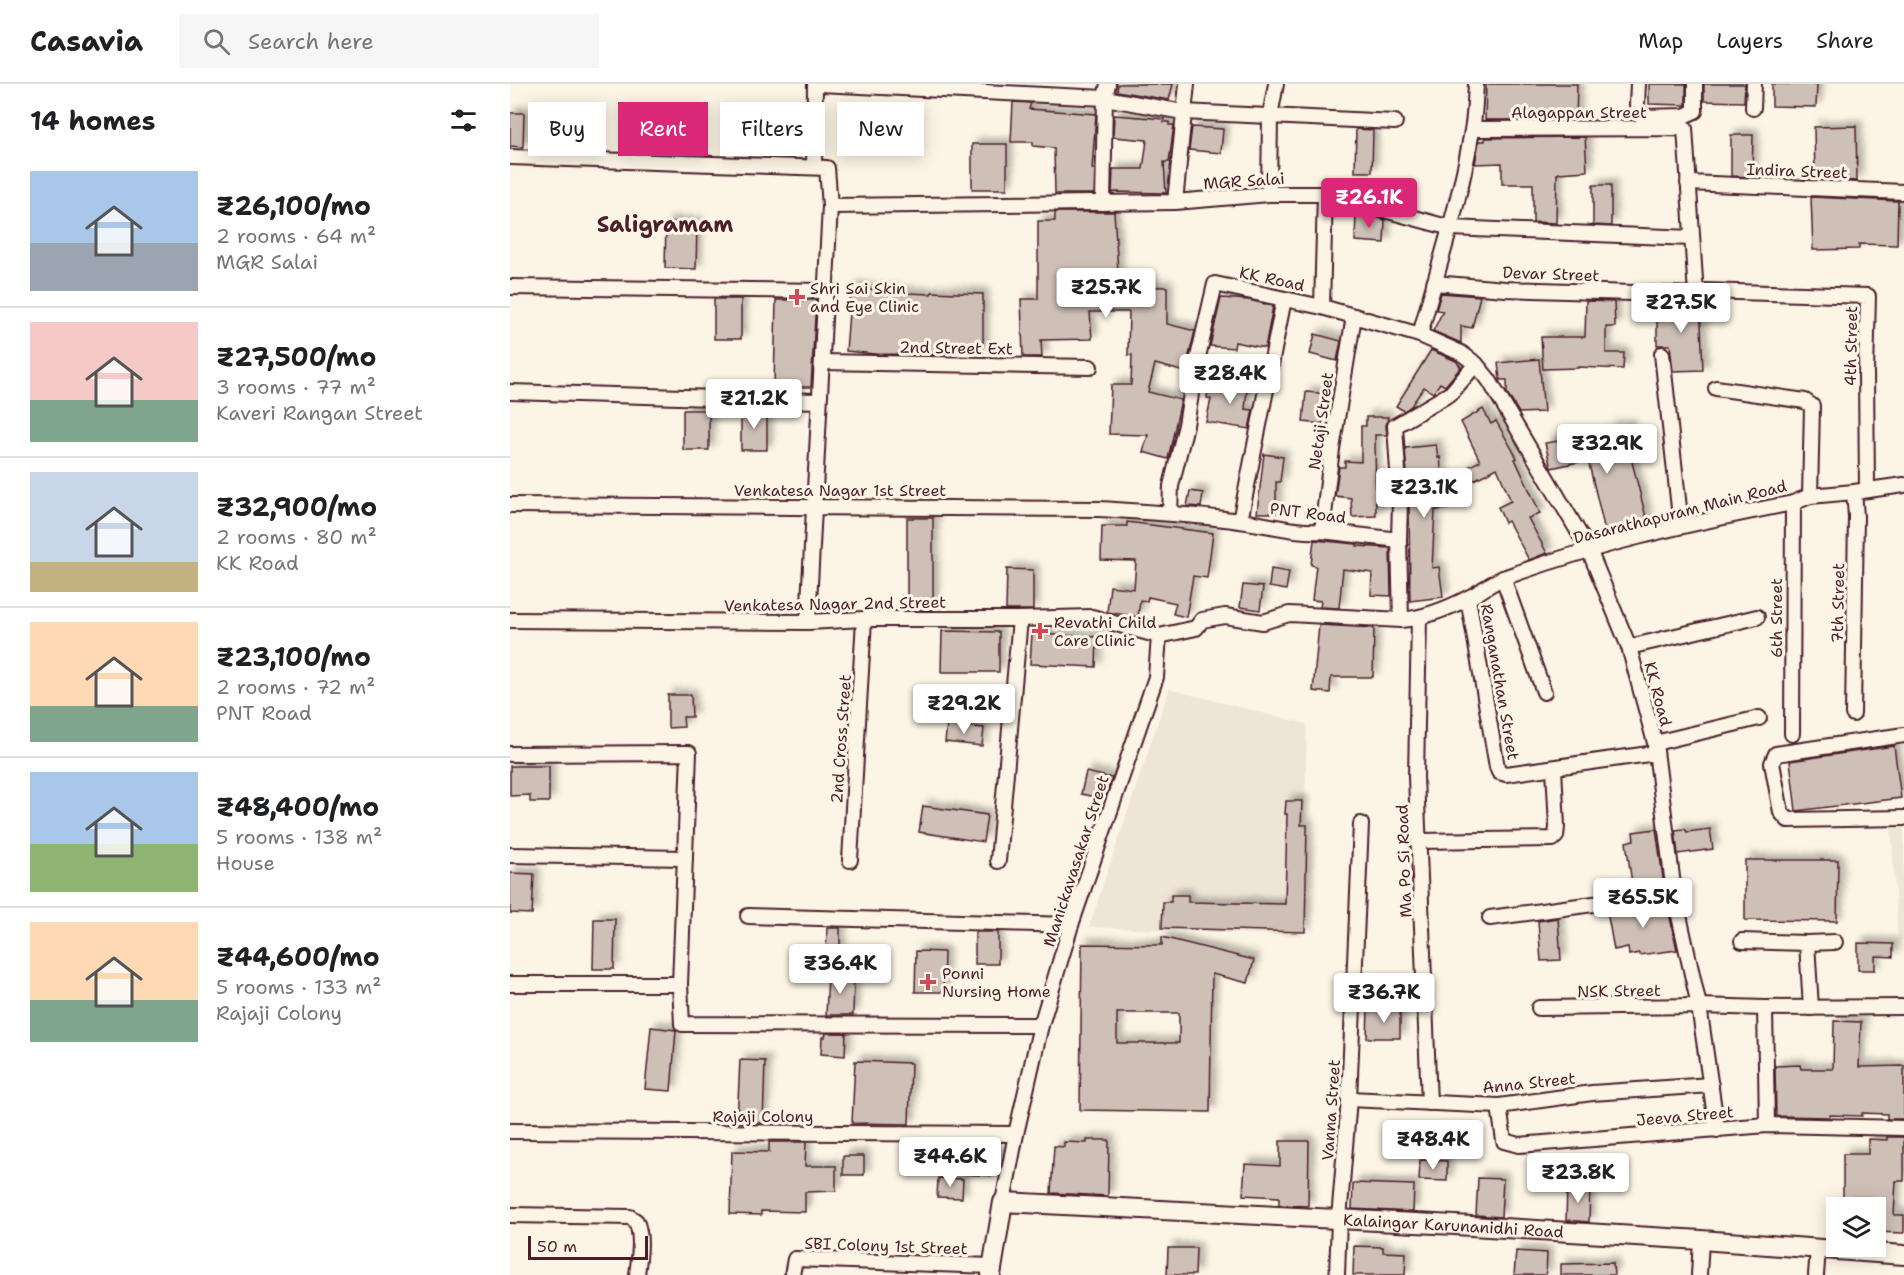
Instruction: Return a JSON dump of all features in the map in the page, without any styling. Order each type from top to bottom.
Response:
[{"type":"street","points":[[814,84],[814,167]]},
{"type":"street","points":[[819,84],[1105,98],[1183,112],[1395,122]]},
{"type":"street","points":[[1103,203],[1105,98],[1108,84]]},
{"type":"street","points":[[1175,202],[1187,84]]},
{"type":"street","points":[[1269,194],[1270,116],[1275,84]]},
{"type":"street","points":[[1420,335],[1451,228],[1473,129],[1476,84]]},
{"type":"street","points":[[1638,84],[1638,114],[1643,117],[1691,114],[1695,111],[1695,84]]},
{"type":"street","points":[[1754,84],[1754,108]]},
{"type":"street","name":"Alagappan Street","points":[[1473,129],[1685,128],[1688,183]]},
{"type":"street","points":[[510,157],[827,168],[830,206],[808,622]]},
{"type":"street","points":[[1688,183],[1691,238],[1700,293]]},
{"type":"street","name":"Indira Street","points":[[1688,183],[1904,192]]},
{"type":"street","name":"MGR Salai","points":[[830,206],[1175,202],[1269,194],[1325,194],[1451,228],[1691,238]]},
{"type":"street","name":"KK Road","points":[[1322,307],[1325,194]]},
{"type":"street","name":"Devar Street","points":[[1434,283],[1506,289],[1700,293]]},
{"type":"street","name":"KK Road","points":[[1170,513],[1171,486],[1215,284],[1322,307],[1420,335],[1461,353],[1476,364],[1489,380],[1589,550],[1629,647],[1656,748],[1674,893],[1699,1006],[1717,1130]]},
{"type":"street","points":[[510,287],[826,291]]},
{"type":"street","name":"4th Street","points":[[1700,293],[1869,296],[1861,491]]},
{"type":"street","points":[[1240,520],[1284,299]]},
{"type":"street","name":"Netaji Street","points":[[1322,531],[1332,449],[1354,316]]},
{"type":"street","points":[[1662,354],[1681,526]]},
{"type":"street","name":"2nd Street Ext","points":[[822,362],[1089,367]]},
{"type":"street","points":[[1401,620],[1398,540],[1400,501],[1395,426],[1451,393],[1476,364]]},
{"type":"street","points":[[1716,388],[1805,400],[1812,406],[1810,496]]},
{"type":"street","points":[[510,392],[818,401]]},
{"type":"street","name":"Dasarathapuram Main Road","points":[[1159,636],[1196,628],[1202,620],[1225,616],[1263,622],[1289,614],[1401,620],[1419,618],[1468,598],[1503,578],[1589,550],[1681,526],[1793,503],[1810,496],[1904,485]]},
{"type":"street","name":"7th Street","points":[[1853,714],[1856,516],[1861,491]]},
{"type":"street","name":"6th Street","points":[[1792,734],[1793,503]]},
{"type":"street","name":"Venkatesa Nagar 1st Street","points":[[510,505],[1099,509],[1170,513]]},
{"type":"street","name":"PNT Road","points":[[1170,513],[1240,520],[1310,532],[1322,531],[1398,540]]},
{"type":"street","points":[[1503,578],[1544,692]]},
{"type":"street","name":"Ranganathan Street","points":[[1468,598],[1499,772],[1506,774],[1554,768]]},
{"type":"street","name":"Venkatesa Nagar 2nd Street","points":[[510,620],[808,622],[864,619],[1092,617],[1159,636]]},
{"type":"street","points":[[1629,647],[1757,617]]},
{"type":"street","name":"Ma Po Si Road","points":[[1419,618],[1416,777],[1429,1103]]},
{"type":"street","name":"2nd Cross Street","points":[[850,860],[864,619]]},
{"type":"street","points":[[998,861],[1020,619]]},
{"type":"street","name":"Manickavasakar Street","points":[[1003,1202],[1041,1025],[1071,925],[1156,677],[1159,636]]},
{"type":"street","points":[[1420,841],[1553,839],[1556,836],[1557,827],[1554,768],[1656,748],[1759,718]]},
{"type":"street","points":[[1904,735],[1776,754],[1772,763],[1781,812],[1788,820],[1904,818]]},
{"type":"street","points":[[510,753],[689,753],[680,984],[682,1024],[1041,1025]]},
{"type":"street","name":"Vanna Street","points":[[1337,1275],[1339,1219],[1349,1099],[1361,824]]},
{"type":"street","points":[[510,855],[685,858]]},
{"type":"street","points":[[1490,918],[1674,893]]},
{"type":"street","points":[[748,916],[1071,925]]},
{"type":"street","points":[[1742,941],[1835,942]]},
{"type":"street","points":[[1807,943],[1811,1008]]},
{"type":"street","points":[[510,984],[680,984]]},
{"type":"street","name":"NSK Street","points":[[1539,1008],[1904,1007]]},
{"type":"street","points":[[1765,1008],[1767,1125]]},
{"type":"street","name":"Anna Street","points":[[1349,1099],[1499,1106],[1592,1093],[1711,1085]]},
{"type":"street","name":"Jeeva Street","points":[[1499,1106],[1504,1141],[1519,1145],[1767,1125],[1904,1128]]},
{"type":"street","name":"Rajaji Colony","points":[[510,1131],[1016,1134]]},
{"type":"street","points":[[992,1271],[1003,1202]]},
{"type":"street","name":"Kalaingar Karunanidhi Road","points":[[1003,1202],[1701,1240],[1904,1255]]},
{"type":"street","points":[[510,1215],[630,1217],[636,1221],[640,1229],[637,1275]]},
{"type":"street","points":[[1699,1275],[1701,1240]]},
{"type":"street","points":[[1816,1275],[1818,1249]]},
{"type":"street","name":"SBI Colony 1st Street","points":[[792,1275],[795,1259],[992,1271]]},
{"type":"shaded area","points":[[1169,689],[1307,724],[1302,936],[1089,927]]},
{"type":"shaded area","points":[[1891,828],[1904,828],[1904,940],[1898,940]]},
{"type":"building","points":[[1118,84],[1173,84],[1169,100],[1117,91]]},
{"type":"building","points":[[1486,84],[1577,84],[1576,120],[1485,120]]},
{"type":"building","points":[[1649,84],[1686,84],[1686,105],[1649,104]]},
{"type":"building","points":[[1704,84],[1745,84],[1744,102],[1704,101]]},
{"type":"building","points":[[1772,84],[1817,84],[1816,107],[1772,106]]},
{"type":"building","points":[[1013,102],[1031,103],[1029,109],[1096,114],[1092,169],[1095,169],[1094,194],[1055,194],[1054,148],[1033,146],[1033,142],[1011,142]]},
{"type":"building","points":[[510,113],[524,113],[523,147],[510,146]]},
{"type":"building","points":[[1114,115],[1165,119],[1164,122],[1174,125],[1169,162],[1164,162],[1166,193],[1114,192],[1112,194],[1113,169],[1143,169],[1147,140],[1113,137]]},
{"type":"building","points":[[1856,126],[1857,181],[1815,179],[1814,127]]},
{"type":"building","points":[[1192,127],[1223,129],[1221,153],[1189,150]]},
{"type":"building","points":[[1356,129],[1373,130],[1372,172],[1355,172]]},
{"type":"building","points":[[1731,135],[1753,135],[1752,177],[1731,176]]},
{"type":"building","points":[[1585,137],[1587,171],[1557,174],[1556,223],[1533,222],[1533,184],[1502,184],[1502,163],[1475,164],[1479,141],[1485,141],[1485,138]]},
{"type":"building","points":[[972,144],[1007,144],[1007,189],[972,189]]},
{"type":"building","points":[[1593,185],[1611,185],[1611,226],[1593,225]]},
{"type":"building","points":[[1811,197],[1898,201],[1897,245],[1859,244],[1859,249],[1813,250]]},
{"type":"building","points":[[1055,212],[1114,212],[1119,286],[1167,287],[1167,324],[1195,331],[1185,372],[1155,364],[1148,392],[1181,400],[1168,459],[1143,452],[1148,435],[1109,434],[1111,385],[1131,385],[1132,355],[1128,355],[1129,312],[1090,312],[1092,339],[1041,340],[1042,357],[1023,357],[1021,299],[1038,299],[1038,221],[1055,221]]},
{"type":"building","points":[[1356,212],[1385,220],[1384,243],[1355,241]]},
{"type":"building","points":[[666,222],[697,223],[696,269],[665,268]]},
{"type":"building","points":[[851,287],[906,293],[983,294],[983,351],[946,351],[946,355],[875,354],[846,351]]},
{"type":"building","points":[[1441,293],[1480,296],[1472,328],[1461,326],[1461,343],[1433,331],[1443,311],[1436,310]]},
{"type":"building","points":[[1221,298],[1249,300],[1273,306],[1265,348],[1235,342],[1234,348],[1210,346]]},
{"type":"building","points":[[714,299],[741,299],[741,339],[714,339]]},
{"type":"building","points":[[776,300],[816,300],[811,387],[774,387]]},
{"type":"building","points":[[1586,301],[1614,302],[1615,327],[1606,327],[1606,353],[1624,353],[1623,369],[1578,367],[1543,369],[1541,337],[1585,337]]},
{"type":"building","points":[[1657,303],[1700,303],[1703,370],[1673,371],[1670,345],[1657,345]]},
{"type":"building","points":[[1315,334],[1341,341],[1337,361],[1310,354]]},
{"type":"building","points":[[1431,350],[1456,361],[1461,367],[1445,386],[1440,383],[1433,393],[1424,387],[1411,406],[1404,411],[1396,406]]},
{"type":"building","points":[[1539,359],[1544,412],[1519,413],[1507,393],[1507,380],[1500,380],[1498,363]]},
{"type":"building","points":[[1230,377],[1248,379],[1245,409],[1253,410],[1249,429],[1206,422],[1211,399],[1207,398],[1209,386],[1229,389]]},
{"type":"building","points":[[1306,392],[1329,394],[1322,424],[1303,422]]},
{"type":"building","points":[[741,409],[767,410],[767,450],[741,450]]},
{"type":"building","points":[[1483,409],[1491,424],[1496,421],[1517,458],[1515,459],[1540,513],[1528,518],[1547,553],[1529,560],[1508,521],[1505,523],[1498,507],[1511,501],[1497,468],[1470,482],[1464,469],[1480,461],[1461,422]]},
{"type":"building","points":[[683,410],[709,410],[709,450],[683,450]]},
{"type":"building","points":[[1366,417],[1388,417],[1387,435],[1375,435],[1376,516],[1352,517],[1351,498],[1335,496],[1339,467],[1345,467],[1345,461],[1361,462],[1361,426],[1366,426]]},
{"type":"building","points":[[1630,425],[1631,458],[1648,525],[1606,535],[1588,460],[1551,468],[1545,443],[1611,433],[1610,427]]},
{"type":"building","points":[[1436,445],[1438,458],[1440,457],[1442,480],[1445,478],[1448,509],[1435,510],[1432,568],[1439,567],[1443,597],[1410,601],[1409,500],[1405,448]]},
{"type":"building","points":[[1264,454],[1283,457],[1280,482],[1276,482],[1276,513],[1257,513]]},
{"type":"building","points":[[1190,491],[1203,493],[1201,507],[1187,506]]},
{"type":"building","points":[[907,518],[933,518],[933,610],[907,610]]},
{"type":"building","points":[[1127,522],[1213,533],[1207,578],[1193,576],[1186,617],[1173,614],[1176,603],[1148,597],[1147,601],[1140,600],[1138,617],[1107,612],[1110,586],[1134,589],[1136,561],[1101,560],[1102,526],[1127,526]]},
{"type":"building","points":[[1314,540],[1390,548],[1391,596],[1371,595],[1372,573],[1343,569],[1339,608],[1320,607],[1321,601],[1312,600],[1316,566],[1311,565]]},
{"type":"building","points":[[1007,569],[1033,570],[1033,610],[1006,610]]},
{"type":"building","points":[[1271,569],[1289,572],[1286,590],[1269,587]]},
{"type":"building","points":[[1243,585],[1263,587],[1260,610],[1240,607]]},
{"type":"building","points":[[1319,625],[1374,628],[1373,677],[1331,677],[1330,693],[1313,691]]},
{"type":"building","points":[[942,631],[999,632],[999,672],[941,672]]},
{"type":"building","points":[[1032,634],[1097,637],[1096,667],[1030,664]]},
{"type":"building","points":[[668,695],[691,695],[692,717],[683,717],[684,727],[668,728]]},
{"type":"building","points":[[947,724],[984,728],[982,746],[945,742]]},
{"type":"building","points":[[1894,746],[1901,798],[1796,811],[1790,761]]},
{"type":"building","points":[[510,766],[549,766],[549,802],[530,802],[530,795],[510,796]]},
{"type":"building","points":[[1086,772],[1112,778],[1105,799],[1081,794]]},
{"type":"building","points":[[1286,801],[1302,801],[1301,825],[1307,825],[1305,932],[1162,928],[1163,902],[1171,902],[1171,895],[1188,895],[1188,902],[1285,904]]},
{"type":"building","points":[[923,806],[987,815],[983,842],[919,832]]},
{"type":"building","points":[[1656,829],[1664,885],[1633,890],[1626,842],[1634,840],[1633,832]]},
{"type":"building","points":[[1685,829],[1687,832],[1710,829],[1713,849],[1678,854],[1675,830]]},
{"type":"building","points":[[1745,860],[1838,860],[1837,921],[1745,920]]},
{"type":"building","points":[[510,873],[534,874],[532,914],[510,913]]},
{"type":"building","points":[[1667,903],[1677,950],[1629,955],[1628,947],[1614,950],[1607,911]]},
{"type":"building","points":[[1558,918],[1561,960],[1541,961],[1538,921]]},
{"type":"building","points":[[594,919],[615,919],[614,969],[593,969]]},
{"type":"building","points":[[827,928],[840,928],[840,959],[826,958]]},
{"type":"building","points":[[975,932],[998,932],[998,964],[975,964]]},
{"type":"building","points":[[1162,937],[1254,960],[1248,983],[1212,974],[1210,1112],[1080,1110],[1082,944],[1162,945]],"holes":[[[1117,1013],[1179,1013],[1179,1043],[1117,1043]]]},
{"type":"building","points":[[1858,943],[1893,944],[1893,957],[1875,956],[1875,970],[1858,970]]},
{"type":"building","points":[[916,951],[944,952],[943,992],[915,992]]},
{"type":"building","points":[[828,975],[854,976],[853,1015],[826,1015]]},
{"type":"building","points":[[1368,1009],[1400,1010],[1400,1038],[1367,1038]]},
{"type":"building","points":[[1834,1021],[1861,1022],[1859,1067],[1904,1066],[1904,1119],[1887,1119],[1887,1114],[1862,1113],[1862,1116],[1776,1116],[1775,1066],[1800,1065],[1801,1069],[1833,1069]]},
{"type":"building","points":[[651,1027],[676,1030],[671,1091],[645,1089]]},
{"type":"building","points":[[826,1033],[846,1033],[845,1056],[821,1054],[822,1037],[825,1037]]},
{"type":"building","points":[[740,1060],[765,1061],[763,1123],[737,1122]]},
{"type":"building","points":[[855,1061],[911,1063],[909,1124],[852,1123]]},
{"type":"building","points":[[1887,1137],[1904,1137],[1904,1181],[1896,1181],[1894,1215],[1904,1215],[1904,1233],[1886,1232],[1886,1197],[1843,1197],[1843,1154],[1868,1154],[1868,1139],[1887,1140]]},
{"type":"building","points":[[1087,1140],[1109,1140],[1108,1196],[1051,1193],[1054,1146],[1064,1147],[1064,1142],[1087,1143]]},
{"type":"building","points":[[1280,1141],[1309,1141],[1308,1206],[1279,1205],[1279,1197],[1243,1195],[1245,1164],[1280,1166]]},
{"type":"building","points":[[769,1142],[806,1142],[805,1166],[836,1166],[836,1191],[805,1192],[805,1212],[761,1211],[761,1215],[730,1214],[732,1151],[769,1152]]},
{"type":"building","points":[[958,1151],[999,1153],[998,1176],[957,1174]]},
{"type":"building","points":[[843,1156],[864,1156],[864,1175],[843,1175]]},
{"type":"building","points":[[1420,1160],[1447,1161],[1447,1181],[1419,1180]]},
{"type":"building","points":[[938,1178],[963,1179],[962,1198],[937,1197]]},
{"type":"building","points":[[1478,1178],[1503,1179],[1501,1217],[1476,1215]]},
{"type":"building","points":[[1353,1183],[1414,1185],[1413,1212],[1352,1209]]},
{"type":"building","points":[[1567,1186],[1590,1186],[1589,1222],[1566,1220]]},
{"type":"building","points":[[1354,1246],[1383,1247],[1383,1252],[1406,1253],[1405,1275],[1353,1275]]},
{"type":"building","points":[[1168,1248],[1196,1248],[1195,1275],[1167,1275]]},
{"type":"building","points":[[1516,1251],[1547,1253],[1546,1275],[1514,1275]]},
{"type":"building","points":[[1613,1263],[1614,1275],[1561,1275],[1561,1264]]},
{"type":"place","name":"Shri Sai Skin and Eye Clinic","points":[[797,297]]},
{"type":"place","name":"Revathi Child Care Clinic","points":[[1040,631]]},
{"type":"place","name":"Ponni Nursing Home","points":[[928,982]]},
{"type":"district","name":"Saligramam","points":[[665,224]]}]
